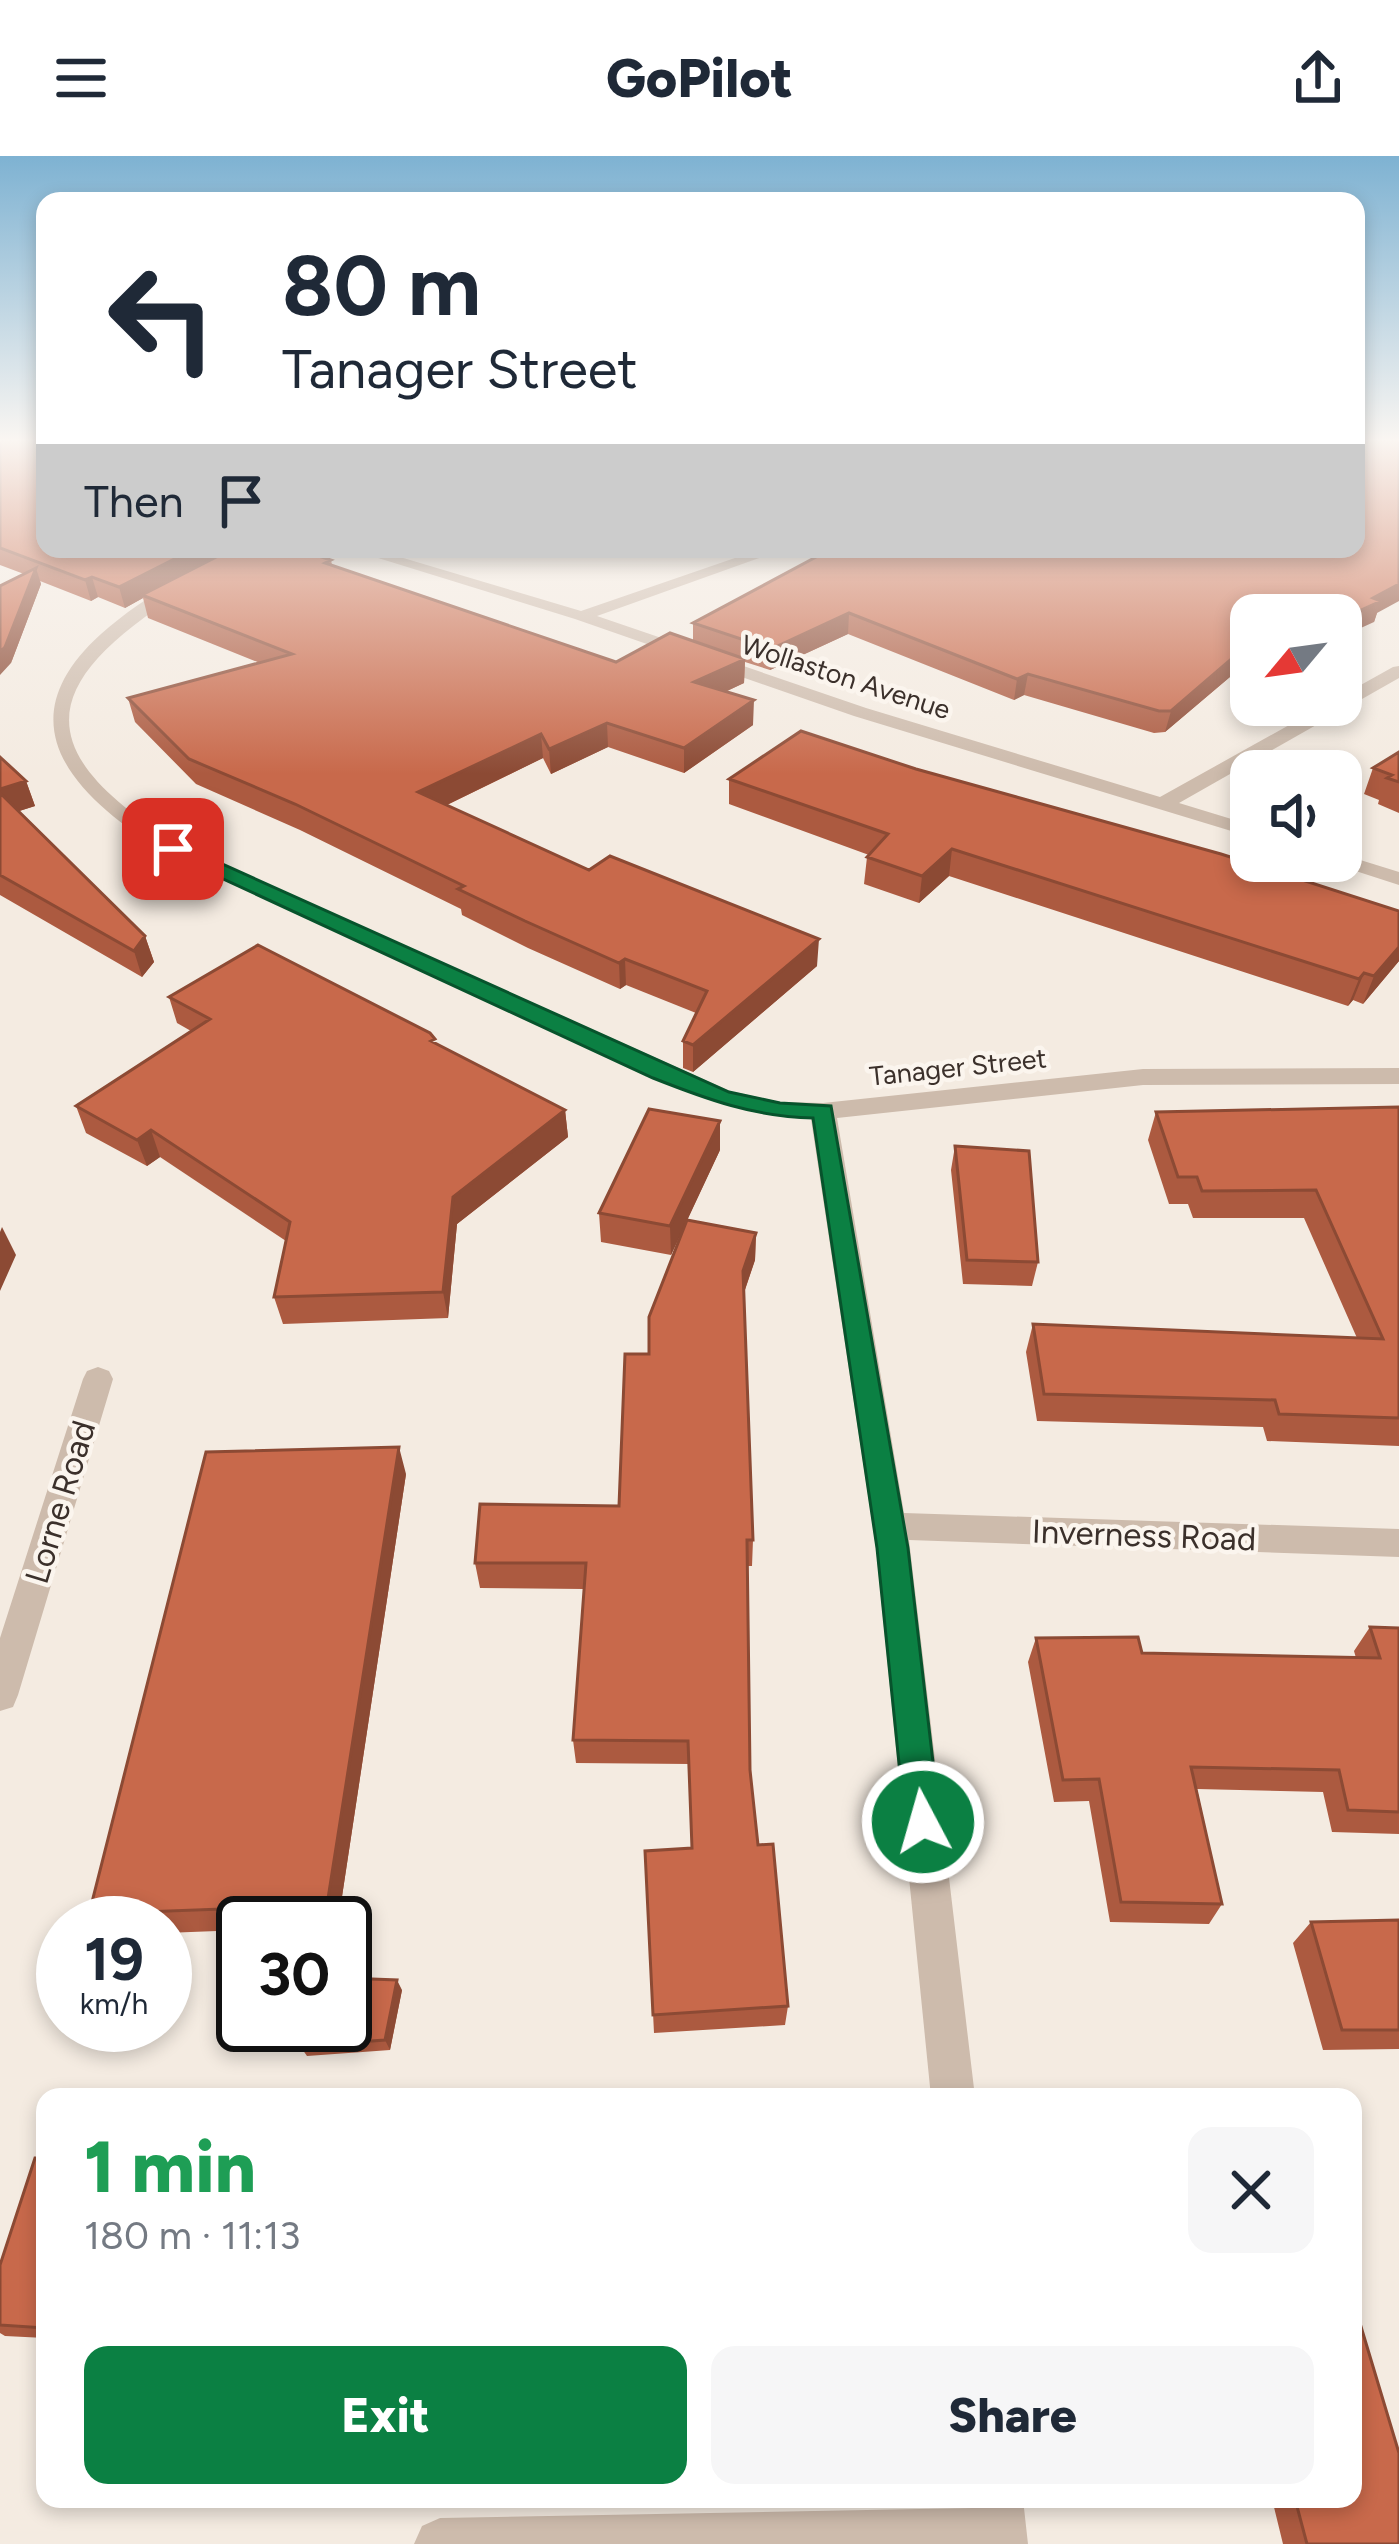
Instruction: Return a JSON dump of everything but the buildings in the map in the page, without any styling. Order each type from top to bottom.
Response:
[{"type":"street","name":"Wollaston Avenue","points":[[387,558],[581,616],[860,712],[1230,823]]},
{"type":"street","points":[[581,616],[750,558]]},
{"type":"street","name":"Tanager Street","points":[[196,580],[143,608],[93,650],[60,704],[56,722],[69,763],[107,811],[173,849],[661,1073],[723,1098],[780,1110],[823,1111],[1143,1077],[1399,1076]]},
{"type":"street","points":[[1362,692],[1399,671]]},
{"type":"street","points":[[1166,802],[1301,726]]},
{"type":"street","points":[[1362,867],[1399,879]]},
{"type":"street","points":[[823,1111],[888,1526],[952,2088]]},
{"type":"street","name":"Lorne Road","points":[[0,1695],[98,1379]]},
{"type":"street","name":"Inverness Road","points":[[888,1526],[1399,1543]]},
{"type":"street","points":[[440,2544],[1000,2525]]},
{"type":"route","points":[[173,849],[723,1098],[780,1110],[823,1111],[893,1548],[923,1822]]}]
